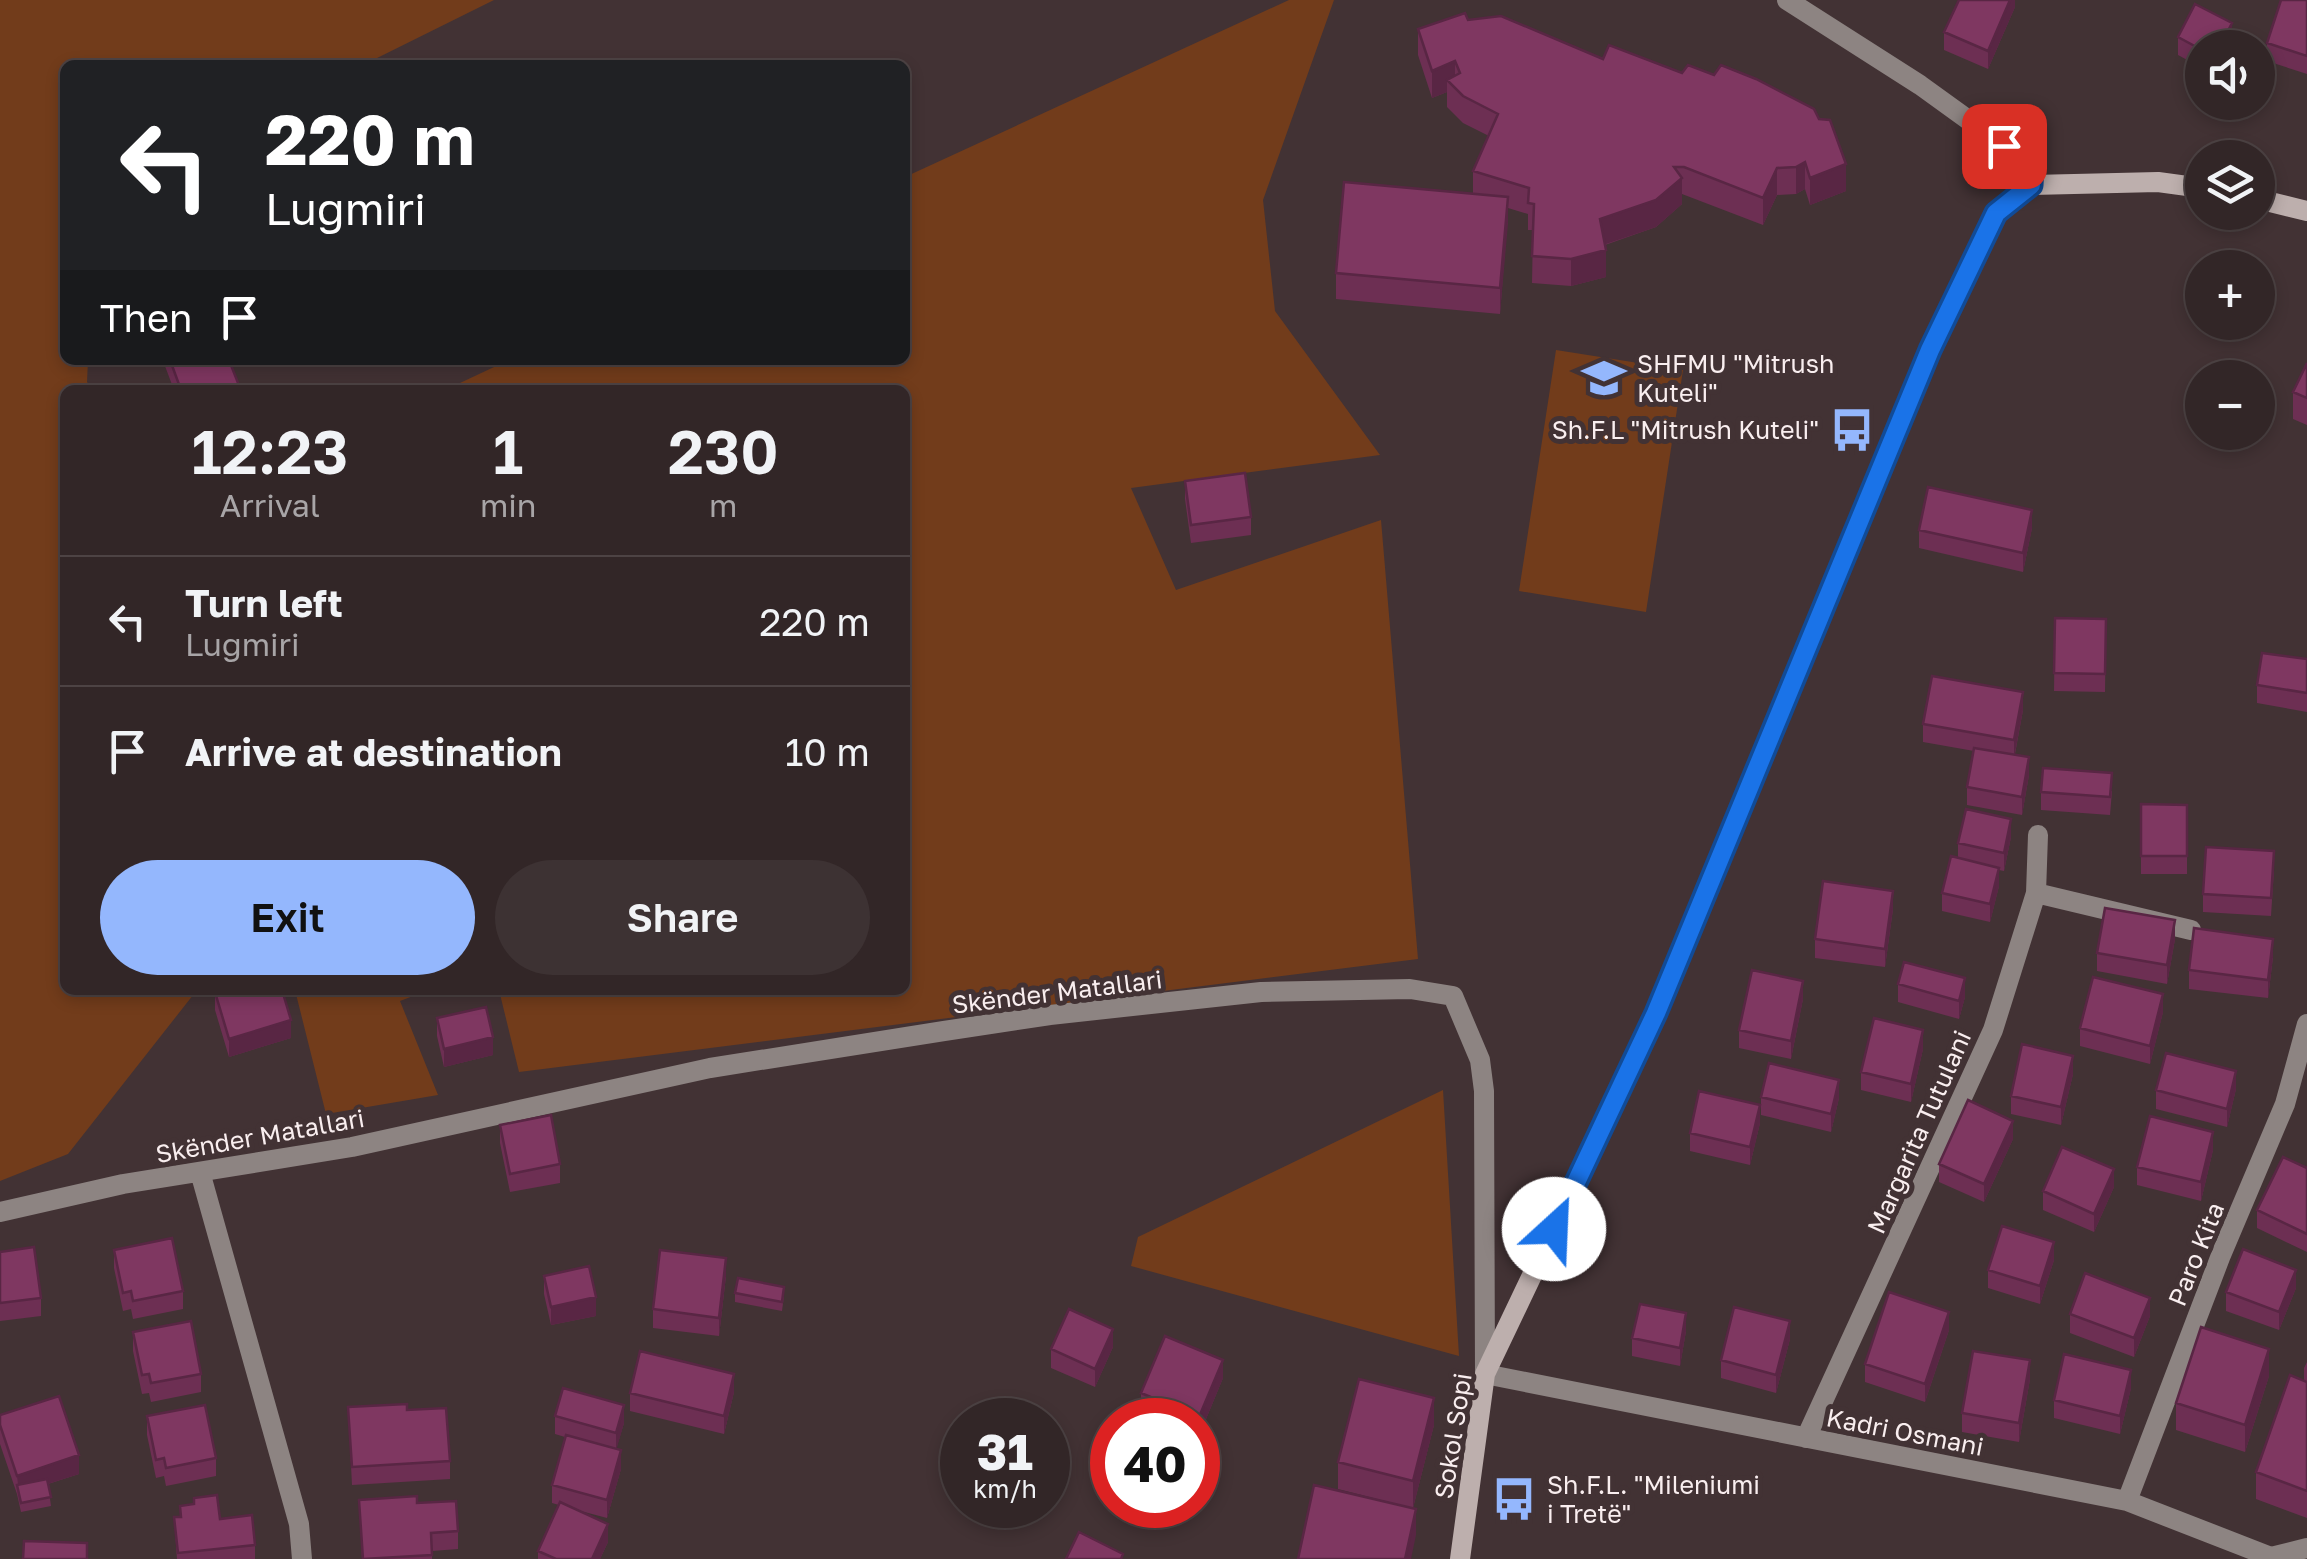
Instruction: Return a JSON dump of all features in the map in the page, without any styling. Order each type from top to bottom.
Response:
[{"type":"street","points":[[1787,0],[1920,85],[2032,166],[2031,185],[2158,182],[2185,186]]},
{"type":"street","name":"Sokol Sopi","points":[[1460,1559],[1485,1374],[1656,1013],[1930,350],[1996,213],[2031,185]]},
{"type":"street","points":[[2275,203],[2307,211]]},
{"type":"street","name":"Margarita Tutulani","points":[[1806,1438],[1993,1030],[2036,893],[2038,835]]},
{"type":"street","points":[[2036,893],[2191,930]]},
{"type":"street","name":"Skënder Matallari","points":[[0,1212],[124,1184],[352,1147],[710,1068],[1050,1016],[1262,992],[1410,989],[1453,996],[1480,1060],[1484,1091],[1485,1374]]},
{"type":"street","name":"Paro Kita","points":[[2127,1501],[2221,1255],[2286,1104],[2307,1024]]},
{"type":"street","points":[[200,1172],[299,1524],[302,1559]]},
{"type":"street","name":"Kadri Osmani","points":[[1485,1374],[2127,1501],[2271,1557],[2307,1548]]},
{"type":"shaded area","points":[[0,0],[494,0],[373,60],[60,60],[60,365],[88,365],[89,385],[60,385],[60,995],[193,995],[68,1154],[0,1181]]},
{"type":"shaded area","points":[[1289,0],[1334,0],[1263,200],[1275,311],[1380,455],[1131,488],[1176,590],[1381,520],[1418,959],[519,1072],[500,995],[910,995],[910,385],[456,385],[498,365],[910,365],[910,175]]},
{"type":"shaded area","points":[[1556,350],[1683,370],[1646,612],[1519,591]]},
{"type":"shaded area","points":[[296,995],[416,995],[400,1001],[438,1095],[326,1114]]},
{"type":"shaded area","points":[[1443,1090],[1459,1356],[1131,1266],[1138,1237]]},
{"type":"building","points":[[1959,0],[2010,0],[1988,51],[1944,32]]},
{"type":"building","points":[[2281,0],[2307,0],[2307,56],[2275,46],[2275,30],[2271,30]]},
{"type":"building","points":[[2195,4],[2232,23],[2228,30],[2185,30],[2185,41],[2178,37]]},
{"type":"building","points":[[1465,13],[1468,20],[1501,16],[1603,59],[1609,45],[1682,73],[1688,65],[1714,75],[1721,65],[1814,109],[1819,119],[1830,120],[1846,164],[1810,178],[1805,162],[1796,167],[1777,168],[1763,198],[1684,167],[1674,167],[1682,178],[1656,200],[1600,219],[1606,250],[1571,259],[1532,256],[1534,204],[1528,203],[1529,188],[1473,171],[1498,114],[1463,96],[1447,80],[1460,73],[1455,61],[1432,71],[1418,29]]},
{"type":"building","points":[[1344,182],[1508,197],[1500,288],[1336,273]]},
{"type":"building","points":[[2307,363],[2307,398],[2293,392]]},
{"type":"building","points":[[172,365],[231,365],[239,385],[179,385]]},
{"type":"building","points":[[1245,473],[1251,517],[1191,525],[1185,481]]},
{"type":"building","points":[[1928,487],[2032,510],[2023,553],[1919,530]]},
{"type":"building","points":[[2055,618],[2106,619],[2105,674],[2054,673]]},
{"type":"building","points":[[2262,653],[2307,659],[2307,693],[2257,685]]},
{"type":"building","points":[[1932,676],[2023,692],[2014,740],[1923,724]]},
{"type":"building","points":[[1974,748],[2029,757],[2022,797],[1967,787]]},
{"type":"building","points":[[2043,768],[2112,773],[2110,797],[2041,792]]},
{"type":"building","points":[[2141,804],[2187,805],[2187,856],[2141,856]]},
{"type":"building","points":[[1966,809],[2011,819],[2004,853],[1958,843]]},
{"type":"building","points":[[2206,847],[2274,851],[2271,898],[2203,894]]},
{"type":"building","points":[[1951,856],[1999,868],[1990,904],[1942,893]]},
{"type":"building","points":[[1823,881],[1893,891],[1885,949],[1815,939]]},
{"type":"building","points":[[2105,908],[2175,920],[2167,965],[2097,953]]},
{"type":"building","points":[[2194,928],[2273,939],[2268,980],[2189,970]]},
{"type":"building","points":[[1904,962],[1965,978],[1959,1001],[1898,984]]},
{"type":"building","points":[[1752,970],[1803,981],[1791,1041],[1739,1030]]},
{"type":"building","points":[[2093,977],[2163,994],[2150,1046],[2080,1028]]},
{"type":"building","points":[[216,995],[284,995],[291,1020],[229,1039]]},
{"type":"building","points":[[486,1007],[493,1037],[444,1049],[437,1018]]},
{"type":"building","points":[[1874,1018],[1923,1030],[1911,1084],[1861,1072]]},
{"type":"building","points":[[2022,1044],[2073,1056],[2061,1107],[2011,1096]]},
{"type":"building","points":[[2166,1053],[2236,1071],[2227,1109],[2156,1090]]},
{"type":"building","points":[[1769,1063],[1839,1080],[1831,1114],[1761,1097]]},
{"type":"building","points":[[1699,1091],[1760,1105],[1750,1147],[1690,1133]]},
{"type":"building","points":[[1968,1100],[2013,1121],[1984,1184],[1939,1164]]},
{"type":"building","points":[[551,1115],[560,1164],[510,1174],[500,1125]]},
{"type":"building","points":[[2150,1116],[2213,1132],[2201,1182],[2137,1167]]},
{"type":"building","points":[[2062,1147],[2114,1169],[2094,1214],[2043,1191]]},
{"type":"building","points":[[2283,1157],[2307,1168],[2307,1234],[2257,1210]]},
{"type":"building","points":[[2002,1226],[2054,1242],[2040,1286],[1988,1270]]},
{"type":"building","points":[[172,1238],[183,1291],[133,1301],[131,1291],[123,1293],[114,1250]]},
{"type":"building","points":[[34,1247],[41,1298],[0,1303],[0,1252]]},
{"type":"building","points":[[2243,1249],[2296,1270],[2279,1312],[2226,1292]]},
{"type":"building","points":[[660,1250],[726,1258],[719,1318],[653,1309]]},
{"type":"building","points":[[589,1266],[596,1297],[551,1307],[544,1276]]},
{"type":"building","points":[[2085,1273],[2150,1298],[2134,1338],[2070,1314]]},
{"type":"building","points":[[738,1278],[784,1287],[782,1302],[735,1293]]},
{"type":"building","points":[[1889,1292],[1949,1312],[1925,1384],[1865,1364]]},
{"type":"building","points":[[1640,1304],[1686,1313],[1680,1348],[1632,1338]]},
{"type":"building","points":[[1734,1307],[1790,1321],[1776,1375],[1721,1360]]},
{"type":"building","points":[[1069,1309],[1113,1329],[1095,1369],[1051,1349]]},
{"type":"building","points":[[191,1321],[201,1374],[151,1383],[149,1374],[142,1375],[133,1332]]},
{"type":"building","points":[[2201,1327],[2269,1349],[2245,1425],[2176,1403]]},
{"type":"building","points":[[1165,1336],[1223,1360],[1207,1398],[1153,1398],[1141,1393]]},
{"type":"building","points":[[640,1351],[734,1374],[724,1416],[630,1393]]},
{"type":"building","points":[[1973,1351],[2030,1360],[2019,1423],[1962,1413]]},
{"type":"building","points":[[2064,1354],[2131,1370],[2120,1416],[2054,1400]]},
{"type":"building","points":[[2290,1375],[2307,1382],[2307,1491],[2256,1472]]},
{"type":"building","points":[[1359,1379],[1434,1398],[1413,1481],[1338,1462]]},
{"type":"building","points":[[563,1388],[624,1405],[616,1433],[555,1416]]},
{"type":"building","points":[[59,1396],[79,1455],[17,1476],[0,1415]]},
{"type":"building","points":[[407,1404],[407,1410],[446,1408],[450,1461],[352,1467],[348,1407]]},
{"type":"building","points":[[205,1405],[216,1458],[166,1468],[164,1458],[156,1460],[147,1416]]},
{"type":"building","points":[[566,1435],[621,1450],[607,1500],[552,1485]]},
{"type":"building","points":[[47,1479],[51,1497],[21,1503],[17,1485]]},
{"type":"building","points":[[1314,1485],[1416,1509],[1405,1559],[1298,1559]]},
{"type":"building","points":[[217,1495],[220,1519],[252,1515],[255,1545],[178,1553],[174,1517],[181,1517],[180,1506],[194,1504],[194,1498]]},
{"type":"building","points":[[417,1496],[417,1503],[456,1501],[458,1531],[431,1533],[432,1555],[363,1559],[359,1500]]},
{"type":"building","points":[[560,1502],[608,1524],[592,1559],[556,1559],[538,1551]]},
{"type":"building","points":[[1079,1532],[1123,1554],[1121,1559],[1066,1559]]},
{"type":"building","points":[[24,1541],[87,1543],[87,1559],[23,1559]]},
{"type":"place","name":"SHFMU \"Mitrush Kuteli\"","points":[[1604,378]]},
{"type":"place","name":"Sh.F.L \"Mitrush Kuteli\"","points":[[1852,430]]},
{"type":"place","name":"Sh.F.L. \"Mileniumi i Tretë\"","points":[[1514,1499]]},
{"type":"route","points":[[1554,1229],[1656,1013],[1930,350],[1996,213],[2031,185],[2032,166],[2004,146]]}]
